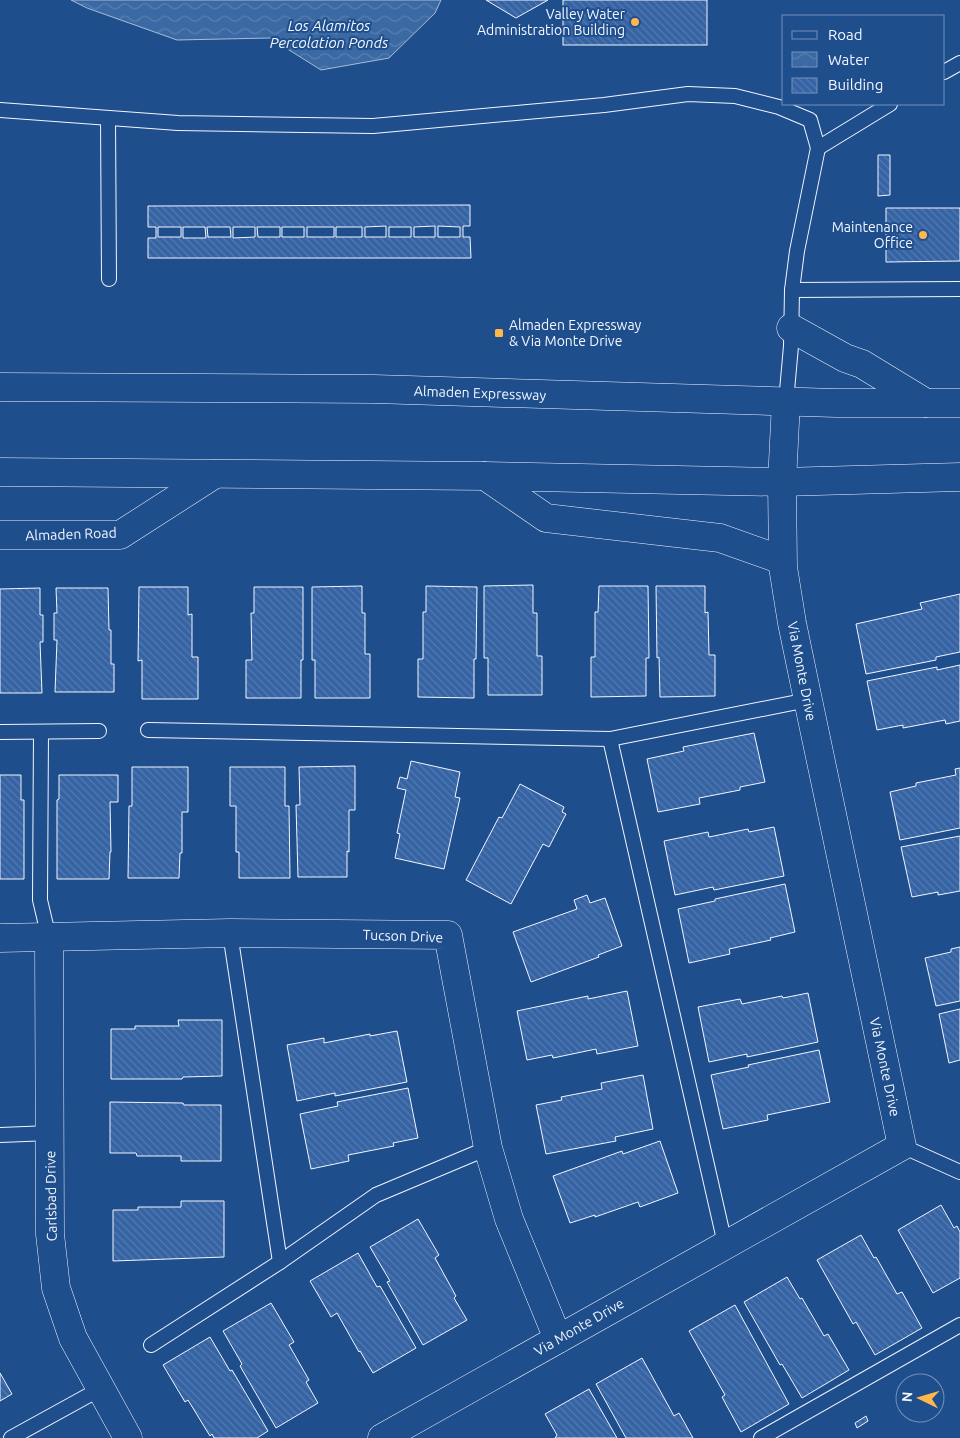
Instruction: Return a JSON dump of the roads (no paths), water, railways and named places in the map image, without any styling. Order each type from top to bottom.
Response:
[{"type":"street","points":[[791,328],[845,358],[862,364],[926,403]]},
{"type":"street","name":"Almaden Expressway","points":[[0,387],[374,390],[786,402],[960,403]]},
{"type":"street","name":"Via Monte Drive","points":[[382,1438],[902,1146],[792,623],[782,560],[782,482],[786,402]]},
{"type":"street","points":[[0,472],[485,476],[782,482],[960,477]]},
{"type":"street","name":"Almaden Road","points":[[0,535],[120,535],[215,474]]},
{"type":"street","points":[[485,476],[546,518],[720,538],[782,560]]},
{"type":"street","name":"Tucson Drive","points":[[0,938],[230,933],[448,935],[488,1148],[509,1219],[558,1339]]},
{"type":"street","name":"Carlsbad Drive","points":[[49,938],[50,1234],[56,1288],[73,1338],[128,1438]]},
{"type":"lane","points":[[945,71],[960,63]]},
{"type":"lane","points":[[0,110],[178,123],[373,126],[604,105],[688,94],[735,96],[781,102]]},
{"type":"lane","points":[[786,105],[810,120],[818,148],[797,251],[792,290],[786,402]]},
{"type":"lane","points":[[818,148],[888,105]]},
{"type":"lane","points":[[108,118],[109,279]]},
{"type":"lane","points":[[792,290],[960,289]]},
{"type":"lane","points":[[148,730],[610,740],[808,700]]},
{"type":"lane","points":[[0,732],[99,731]]},
{"type":"lane","points":[[41,732],[40,900],[49,938]]},
{"type":"lane","points":[[610,740],[725,1244]]},
{"type":"lane","points":[[230,933],[280,1262]]},
{"type":"lane","points":[[0,1135],[50,1133]]},
{"type":"lane","points":[[902,1146],[960,1172]]},
{"type":"lane","points":[[151,1345],[280,1262],[376,1195],[488,1148]]},
{"type":"lane","points":[[761,1438],[960,1325]]},
{"type":"lane","points":[[11,1438],[100,1389]]},
{"type":"water","name":"Los Alamitos Percolation Ponds","points":[[71,0],[441,0],[435,13],[389,58],[321,70],[270,38],[177,40],[87,8]]},
{"type":"place","name":"Valley Water Administration Building","points":[[635,22]]},
{"type":"place","name":"Maintenance Office","points":[[923,235]]},
{"type":"place","name":"Almaden Expressway & Via Monte Drive","points":[[499,333]]}]
